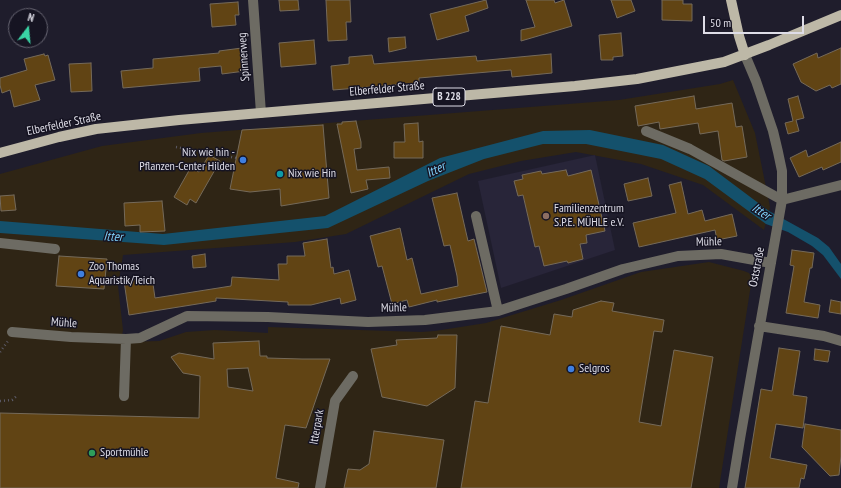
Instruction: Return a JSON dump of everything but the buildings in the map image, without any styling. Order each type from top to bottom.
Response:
[{"type":"main road","points":[[731,0],[739,36],[745,54]]},
{"type":"main road","name":"Elberfelder Straße","points":[[0,153],[59,137],[96,129],[179,120],[575,86],[637,79],[714,64],[745,54],[841,15]]},
{"type":"street","name":"Spinnerweg","points":[[254,0],[261,113]]},
{"type":"street","name":"Oststraße","points":[[732,488],[782,200],[782,171],[778,152],[759,88],[745,54]]},
{"type":"street","points":[[646,131],[690,149],[782,200],[841,185]]},
{"type":"street","points":[[476,216],[498,311]]},
{"type":"street","points":[[0,243],[56,249]]},
{"type":"street","name":"Mühle","points":[[12,332],[71,337],[126,339],[140,338],[187,316],[368,322],[425,320],[498,311],[623,269],[678,256],[721,254],[771,263]]},
{"type":"street","points":[[759,326],[824,336],[841,341]]},
{"type":"street","points":[[124,396],[126,339]]},
{"type":"street","name":"Itterpark","points":[[320,488],[335,401],[353,376]]},
{"type":"path","points":[[176,147],[236,158]]},
{"type":"path","points":[[0,401],[12,400],[18,395]]},
{"type":"shaded area","points":[[733,80],[755,133],[770,207],[764,230],[703,185],[641,164],[576,152],[521,161],[469,174],[346,234],[295,242],[123,255],[118,286],[123,330],[121,342],[159,341],[186,332],[215,330],[268,333],[268,327],[421,332],[435,331],[486,323],[561,300],[641,272],[709,262],[744,271],[749,273],[752,278],[719,488],[0,488],[0,174],[102,146],[201,133],[619,100],[720,84]]},
{"type":"shaded area","name":"Familienzentrum S.P.E. MÜHLE e.V.","points":[[595,155],[615,250],[501,288],[478,181]]},
{"type":"water","name":"Itter","points":[[590,130],[663,145],[709,166],[769,211],[818,238],[829,247],[841,264],[841,279],[823,255],[812,246],[788,232],[766,224],[705,179],[661,159],[586,144],[543,144],[484,159],[428,181],[328,228],[164,245],[0,233],[0,221],[163,234],[325,216],[440,158],[543,131]]},
{"type":"place","name":"Nix wie hin - Pflanzen-Center Hilden","points":[[243,160]]},
{"type":"place","name":"Nix wie Hin","points":[[280,174]]},
{"type":"place","name":"Familienzentrum S.P.E. MÜHLE e.V.","points":[[546,216]]},
{"type":"place","name":"Zoo Thomas Aquaristik/Teich","points":[[81,274]]},
{"type":"place","name":"Selgros","points":[[571,369]]},
{"type":"place","name":"Sportmühle","points":[[92,453]]}]
